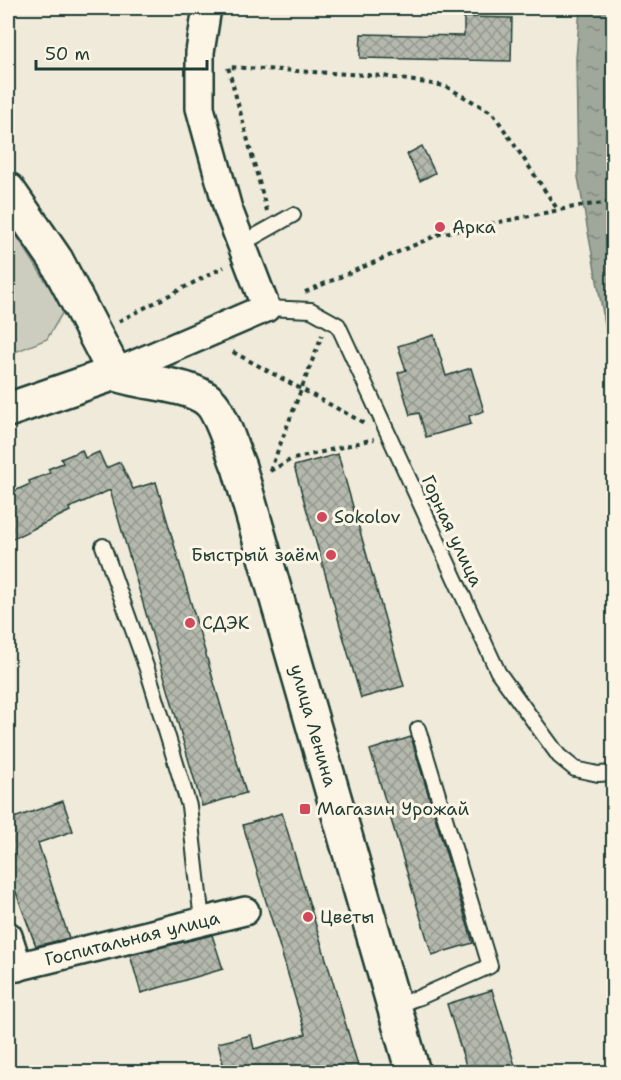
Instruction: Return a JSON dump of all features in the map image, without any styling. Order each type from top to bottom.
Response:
[{"type":"main road","points":[[8,190],[56,260],[115,373],[8,410]]},
{"type":"main road","name":"улица Ленина","points":[[115,373],[129,379],[191,391],[213,405],[239,467],[413,1072]]},
{"type":"street","points":[[115,373],[266,308],[228,209],[200,108],[200,52],[207,8]]},
{"type":"street","name":"Госпитальная улица","points":[[13,968],[245,911]]},
{"type":"street","points":[[8,936],[13,968]]},
{"type":"lane","points":[[244,250],[272,227],[293,215]]},
{"type":"lane","name":"Горная улица","points":[[266,308],[311,310],[338,326],[498,672],[559,756],[575,769],[598,774],[614,773]]},
{"type":"lane","points":[[103,546],[148,672],[189,806],[202,921]]},
{"type":"lane","points":[[394,1006],[490,966],[418,729]]},
{"type":"path","points":[[272,227],[228,67],[383,76],[445,86],[493,113],[558,210]]},
{"type":"path","points":[[266,308],[440,234],[579,206],[614,202]]},
{"type":"path","points":[[117,323],[244,250]]},
{"type":"path","points":[[327,324],[270,471],[290,460],[380,438]]},
{"type":"path","points":[[233,352],[366,425]]},
{"type":"shaded area","points":[[8,222],[64,310],[47,339],[8,355]]},
{"type":"water","points":[[580,8],[613,8],[613,350],[608,341],[578,177],[576,59]]},
{"type":"building","points":[[464,17],[512,18],[511,61],[360,58],[361,34],[464,36]]},
{"type":"building","points":[[422,146],[435,173],[420,181],[407,154]]},
{"type":"building","points":[[434,335],[446,376],[471,368],[484,411],[469,416],[471,424],[426,437],[419,413],[410,415],[398,373],[406,370],[398,346]]},
{"type":"building","points":[[82,450],[85,458],[99,452],[106,468],[120,462],[133,489],[156,482],[246,793],[202,806],[110,490],[69,508],[70,511],[8,541],[8,494],[30,484],[29,481],[50,473],[48,469],[63,463],[61,459]]},
{"type":"building","points":[[338,454],[404,686],[361,698],[294,466]]},
{"type":"building","points":[[411,737],[473,943],[432,955],[370,750]]},
{"type":"building","points":[[63,801],[73,831],[38,843],[69,938],[36,946],[8,871],[8,820]]},
{"type":"building","points":[[282,813],[360,1072],[225,1072],[218,1043],[251,1035],[254,1049],[306,1034],[243,825]]},
{"type":"building","points":[[212,935],[223,969],[141,993],[130,955]]},
{"type":"building","points":[[492,990],[517,1072],[468,1072],[447,1004]]},
{"type":"place","name":"Арка","points":[[440,227]]},
{"type":"place","name":"Sokolov","points":[[322,517]]},
{"type":"place","name":"Быстрый заём","points":[[331,555]]},
{"type":"place","name":"СДЭК","points":[[190,623]]},
{"type":"place","name":"Магазин Урожай","points":[[305,809]]},
{"type":"place","name":"Цветы","points":[[308,917]]}]
